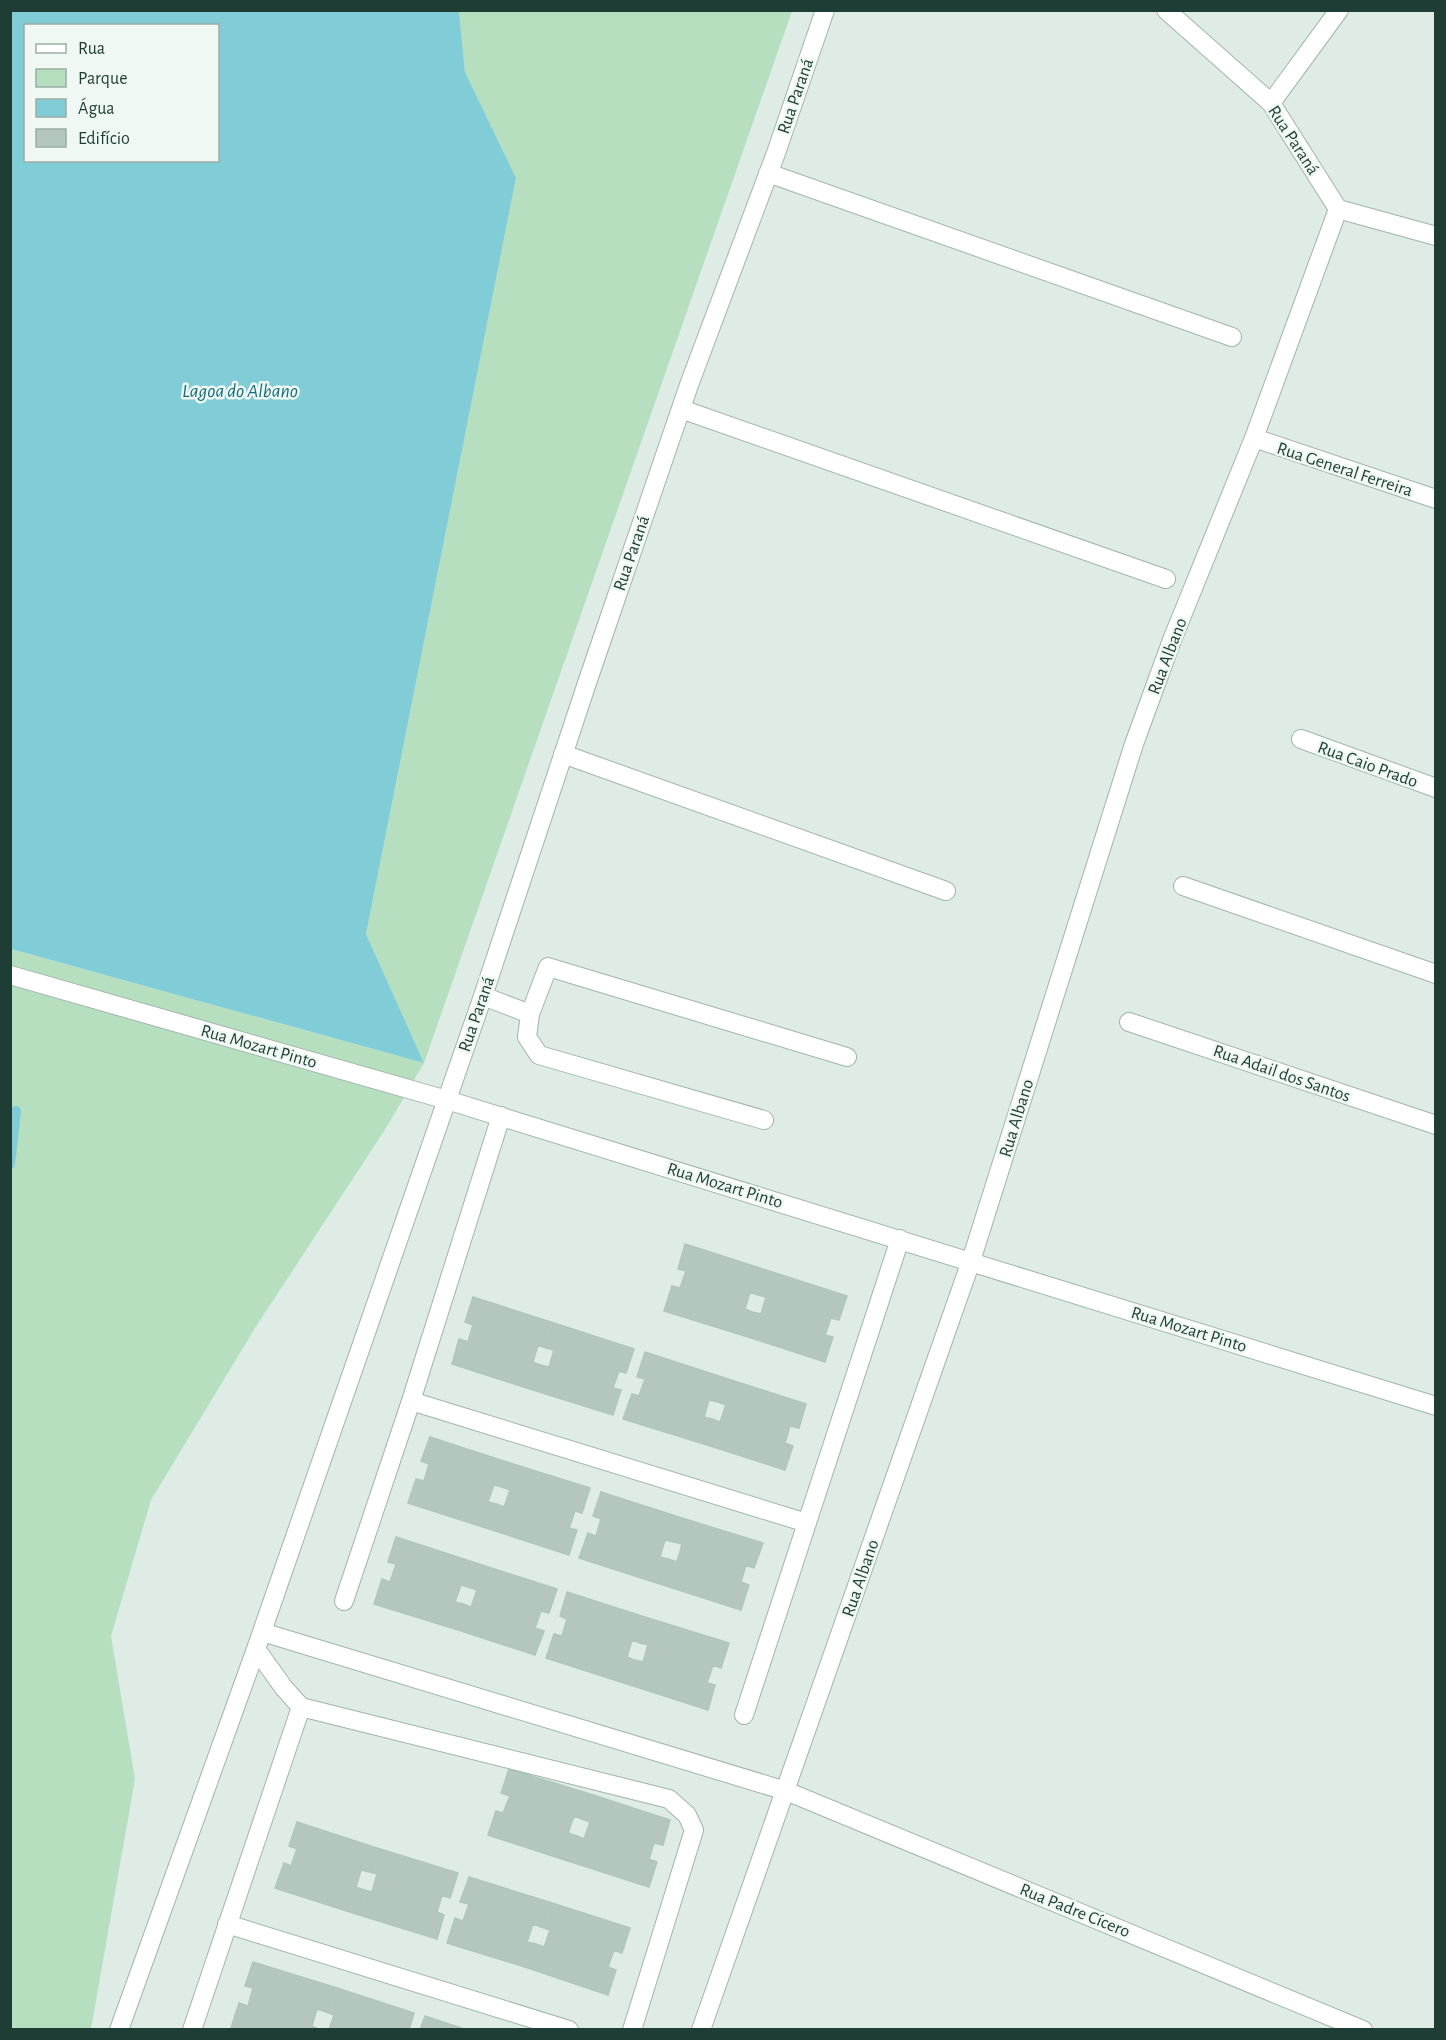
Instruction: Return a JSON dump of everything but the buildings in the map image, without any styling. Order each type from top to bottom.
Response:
[{"type":"street","name":"Rua Paraná","points":[[119,2030],[262,1632],[447,1100],[681,409],[825,10]]},
{"type":"street","name":"Rua Paraná","points":[[1166,10],[1271,103],[1338,209]]},
{"type":"street","points":[[1271,103],[1339,10]]},
{"type":"street","points":[[768,173],[1232,337]]},
{"type":"street","points":[[1338,209],[1436,236]]},
{"type":"street","name":"Rua Albano","points":[[701,2030],[971,1261],[1134,744],[1172,640],[1254,438],[1338,209]]},
{"type":"street","points":[[681,409],[1166,579]]},
{"type":"street","name":"Rua General Ferreira","points":[[1254,438],[1436,499]]},
{"type":"street","name":"Rua Caio Prado","points":[[1301,740],[1436,788]]},
{"type":"street","points":[[563,754],[946,891]]},
{"type":"street","points":[[1183,886],[1436,974]]},
{"type":"street","points":[[764,1120],[539,1055],[527,1037],[530,1014],[548,967],[847,1057]]},
{"type":"street","name":"Rua Mozart Pinto","points":[[10,975],[501,1116],[1436,1406]]},
{"type":"street","points":[[483,996],[530,1014]]},
{"type":"street","name":"Rua Adail dos Santos","points":[[1130,1022],[1436,1125]]},
{"type":"street","points":[[344,1600],[411,1401],[501,1116]]},
{"type":"street","points":[[744,1714],[900,1239]]},
{"type":"street","points":[[411,1401],[807,1523]]},
{"type":"street","name":"Rua Padre Cícero","points":[[262,1632],[786,1791],[1363,2030]]},
{"type":"street","points":[[256,1649],[301,1707],[669,1799],[687,1815],[694,1830],[632,2030]]},
{"type":"street","points":[[192,2030],[301,1707]]},
{"type":"street","points":[[228,1924],[569,2030]]},
{"type":"green space","points":[[459,11],[792,11],[424,1063],[366,934],[516,178],[465,72]]},
{"type":"green space","points":[[10,949],[424,1063],[386,1128],[255,1328],[151,1500],[111,1636],[135,1779],[91,2029],[11,2029]]},
{"type":"water","name":"Lagoa do Albano","points":[[10,11],[459,11],[465,72],[516,178],[366,934],[424,1063],[11,949]]},
{"type":"waterway","points":[[10,1164],[16,1111]]}]
